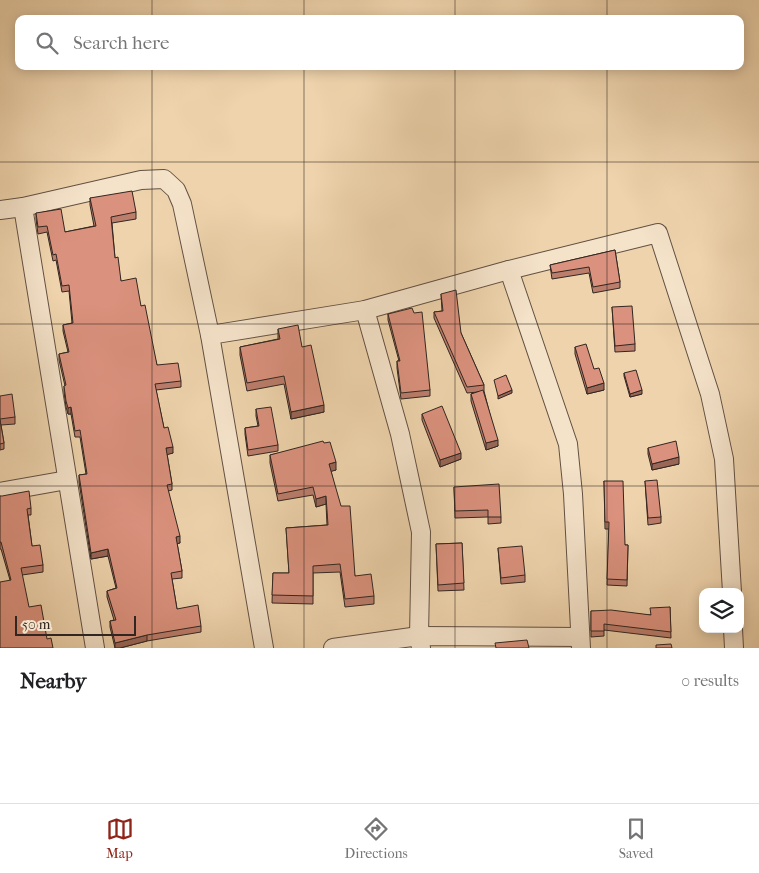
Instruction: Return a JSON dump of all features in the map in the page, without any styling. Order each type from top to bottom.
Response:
[{"type":"street","points":[[0,210],[141,180],[164,179],[176,190],[182,204],[210,335],[264,648]]},
{"type":"street","points":[[23,206],[95,648]]},
{"type":"street","points":[[210,335],[365,310],[509,270],[658,233],[710,394],[724,459],[732,588]]},
{"type":"street","points":[[333,648],[420,642],[581,642],[573,494],[568,444],[509,270]]},
{"type":"street","points":[[365,310],[400,434],[421,532],[420,642]]},
{"type":"street","points":[[0,492],[67,480]]},
{"type":"street","points":[[733,633],[734,648]]},
{"type":"building","points":[[132,191],[136,212],[111,217],[115,258],[118,257],[121,281],[136,278],[141,306],[145,305],[157,365],[178,363],[181,381],[155,384],[164,428],[168,427],[173,447],[166,448],[172,484],[167,485],[180,536],[176,537],[182,571],[171,573],[177,609],[198,605],[201,626],[147,635],[115,643],[110,621],[116,620],[107,591],[117,588],[108,549],[91,553],[79,475],[87,474],[80,430],[75,431],[71,407],[68,408],[66,401],[64,386],[66,385],[59,354],[69,352],[63,325],[73,323],[69,285],[62,286],[56,254],[53,255],[47,226],[38,227],[36,213],[61,209],[65,232],[96,226],[90,198]]},
{"type":"building","points":[[615,250],[620,282],[593,287],[589,267],[552,273],[550,265]]},
{"type":"building","points":[[456,290],[461,333],[484,385],[467,387],[434,312],[443,311],[441,294]]},
{"type":"building","points":[[632,306],[635,344],[615,346],[612,307]]},
{"type":"building","points":[[412,308],[414,313],[422,312],[430,390],[401,393],[397,361],[400,361],[388,314]]},
{"type":"building","points":[[298,325],[302,347],[311,345],[324,405],[291,412],[284,376],[247,383],[240,347],[280,339],[278,329]]},
{"type":"building","points":[[586,344],[594,369],[599,368],[604,383],[587,388],[575,347]]},
{"type":"building","points":[[636,370],[642,390],[630,394],[624,373]]},
{"type":"building","points":[[506,375],[512,390],[498,396],[494,380]]},
{"type":"building","points":[[483,390],[498,440],[486,443],[471,394]]},
{"type":"building","points":[[12,394],[15,417],[0,419],[0,396]]},
{"type":"building","points":[[442,406],[461,453],[440,460],[422,414]]},
{"type":"building","points":[[271,407],[278,445],[248,450],[245,428],[259,426],[256,409]]},
{"type":"building","points":[[0,420],[4,443],[0,444]]},
{"type":"building","points":[[323,441],[324,443],[330,442],[336,462],[329,464],[341,506],[350,506],[355,576],[371,574],[374,596],[345,599],[340,564],[313,566],[313,596],[272,595],[273,573],[289,573],[286,528],[328,525],[326,496],[316,499],[313,487],[278,494],[270,455]]},
{"type":"building","points":[[676,441],[679,457],[652,464],[648,448]]},
{"type":"building","points":[[657,480],[661,517],[648,518],[645,481]]},
{"type":"building","points":[[604,481],[623,481],[625,545],[628,545],[627,580],[607,579],[609,522],[605,522]]},
{"type":"building","points":[[499,484],[501,517],[488,517],[488,510],[455,511],[454,487]]},
{"type":"building","points":[[29,491],[31,508],[27,509],[32,546],[40,545],[43,565],[21,568],[29,607],[41,605],[47,639],[51,638],[53,648],[0,648],[0,582],[11,580],[0,542],[0,496]]},
{"type":"building","points":[[462,543],[464,583],[438,585],[436,544]]},
{"type":"building","points":[[522,546],[525,575],[501,578],[498,548]]},
{"type":"building","points":[[670,607],[671,632],[604,624],[604,631],[591,631],[591,611],[611,610],[651,615],[650,608]]},
{"type":"building","points":[[527,640],[529,648],[496,648],[495,643]]},
{"type":"building","points":[[671,644],[672,648],[656,648],[656,645]]}]
